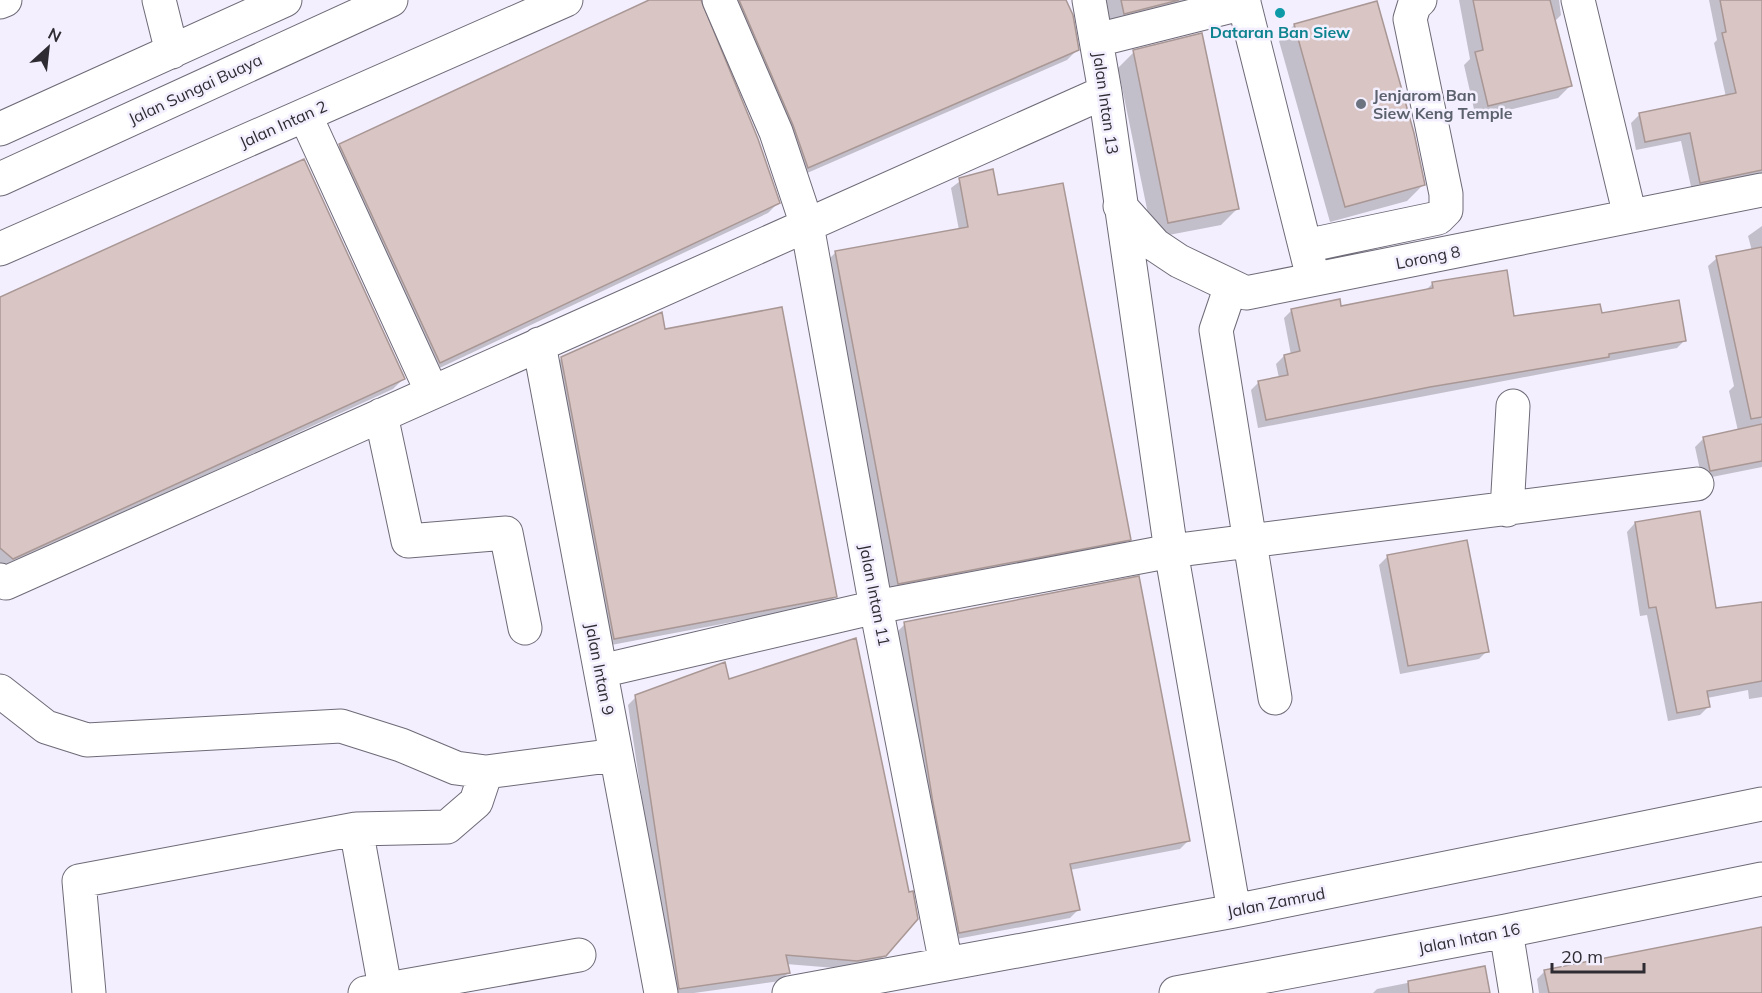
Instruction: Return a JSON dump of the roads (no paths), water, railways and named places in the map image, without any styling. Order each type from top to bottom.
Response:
[{"type":"street","points":[[0,2],[5,0]]},
{"type":"street","points":[[159,0],[172,52]]},
{"type":"street","points":[[0,129],[285,0]]},
{"type":"street","name":"Jalan Sungai Buaya","points":[[0,179],[391,0]]},
{"type":"street","name":"Jalan Intan 2","points":[[0,249],[566,0]]},
{"type":"street","name":"Jalan Intan 11","points":[[718,0],[776,132],[807,225],[876,607],[946,964]]},
{"type":"street","name":"Jalan Intan 13","points":[[1089,0],[1105,92],[1171,551],[1234,911]]},
{"type":"street","points":[[1305,246],[1438,218],[1446,210],[1446,194],[1410,19],[1414,6],[1420,0]]},
{"type":"street","points":[[1578,0],[1630,216]]},
{"type":"street","points":[[1097,40],[1244,2],[1313,279]]},
{"type":"street","points":[[0,580],[6,583],[1105,92]]},
{"type":"street","points":[[305,114],[432,392]]},
{"type":"street","name":"Lorong 8","points":[[1120,206],[1155,245],[1246,293],[1762,189]]},
{"type":"street","points":[[1232,286],[1216,330],[1275,698]]},
{"type":"street","name":"Jalan Intan 9","points":[[539,344],[661,993]]},
{"type":"street","points":[[1507,510],[1513,406]]},
{"type":"street","points":[[381,415],[408,541],[506,533],[525,628]]},
{"type":"street","points":[[601,671],[876,607],[1171,551],[1697,484]]},
{"type":"street","points":[[0,691],[46,727],[87,740],[341,726],[401,745],[456,768],[486,771],[616,755]]},
{"type":"street","points":[[89,993],[79,881],[356,829],[447,827],[476,802],[486,771]]},
{"type":"street","name":"Jalan Zamrud","points":[[789,993],[1234,911],[1762,804]]},
{"type":"street","points":[[356,829],[378,992],[579,955]]},
{"type":"street","name":"Jalan Intan 16","points":[[1190,992],[1762,879]]},
{"type":"street","points":[[1506,931],[1516,993]]},
{"type":"place","name":"Dataran Ban Siew","points":[[1280,13]]},
{"type":"place","name":"Jenjarom Ban Siew Keng Temple","points":[[1361,104]]}]
